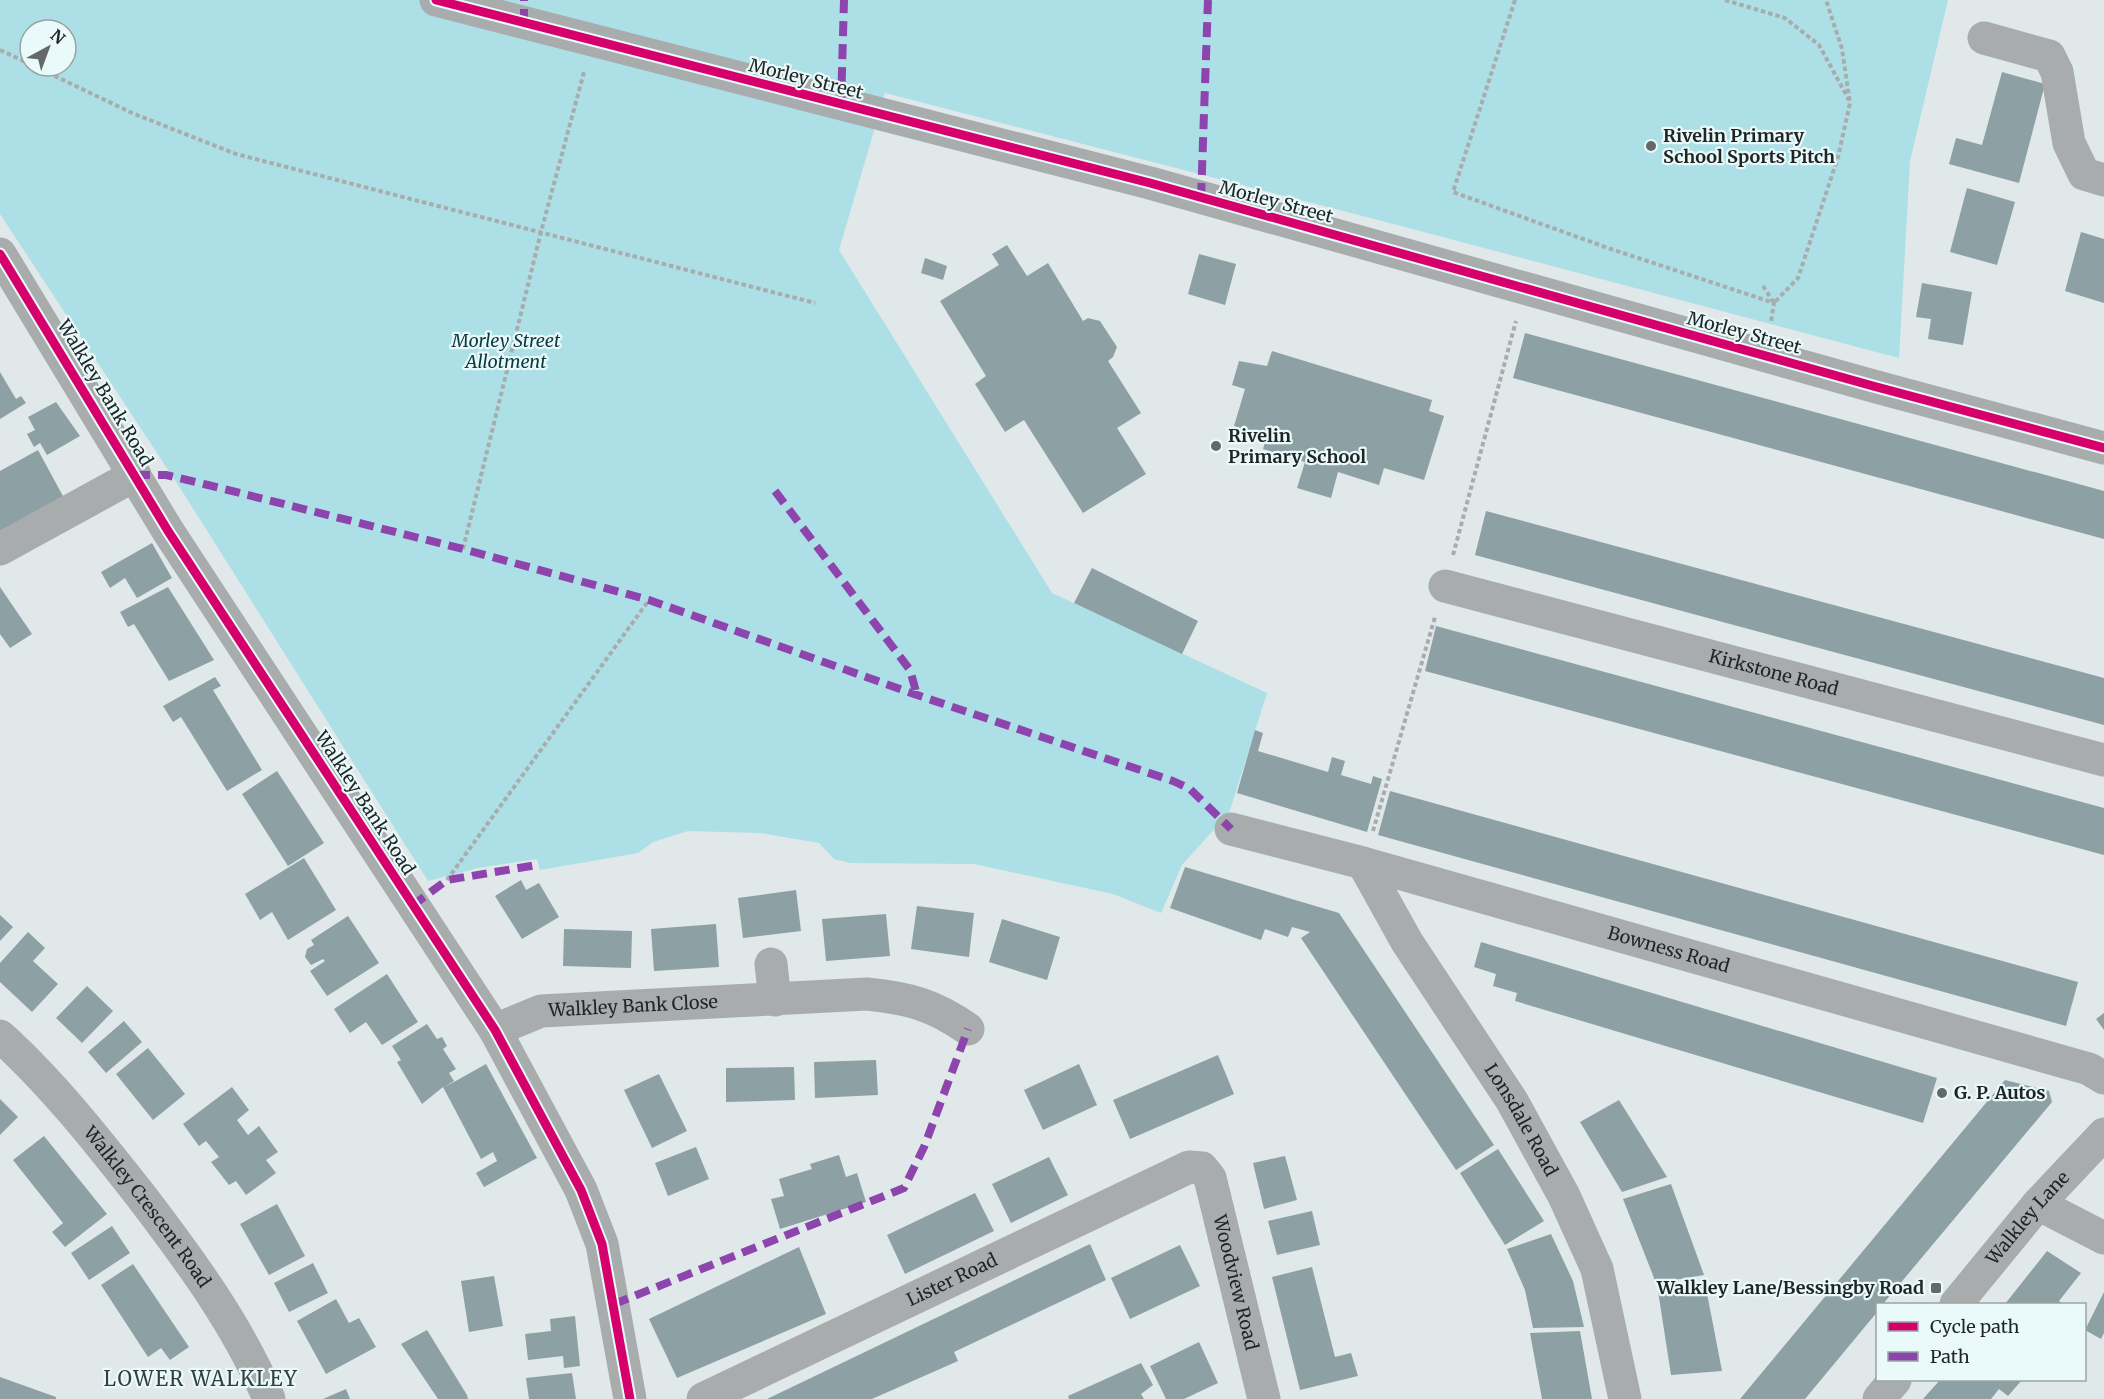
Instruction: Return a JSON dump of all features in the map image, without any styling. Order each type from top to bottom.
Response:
[{"type":"street","name":"Morley Street","points":[[436,0],[1150,183],[1766,356],[2104,448]]},
{"type":"street","points":[[1984,38],[2049,56],[2057,72],[2069,143],[2094,177]]},
{"type":"street","name":"Walkley Bank Road","points":[[0,254],[200,581],[495,1030],[581,1190],[602,1244],[630,1399]]},
{"type":"street","points":[[0,549],[135,475]]},
{"type":"street","name":"Kirkstone Road","points":[[1445,586],[2104,760]]},
{"type":"street","name":"Bowness Road","points":[[1231,829],[1363,863],[2089,1069],[2104,1078]]},
{"type":"street","name":"Lonsdale Road","points":[[1363,863],[1407,942],[1512,1101],[1564,1196],[1597,1269],[1625,1399]]},
{"type":"street","points":[[771,964],[775,1000]]},
{"type":"street","name":"Walkley Bank Close","points":[[495,1030],[541,1011],[867,994],[906,998],[945,1012],[968,1029]]},
{"type":"street","name":"Walkley Crescent Road","points":[[0,1036],[23,1056],[101,1145],[167,1231],[221,1306],[269,1399]]},
{"type":"street","name":"Walkley Lane","points":[[1958,1303],[2038,1204],[2104,1134]]},
{"type":"street","name":"Lister Road","points":[[703,1399],[1190,1167],[1202,1168]]},
{"type":"street","name":"Woodview Road","points":[[1202,1168],[1210,1178],[1257,1396]]},
{"type":"street","points":[[2038,1204],[2104,1238]]},
{"type":"street","points":[[1879,1399],[1894,1381]]},
{"type":"path","points":[[1515,0],[1453,192],[1608,248],[1774,303]]},
{"type":"path","points":[[1725,0],[1785,18],[1819,45],[1850,103]]},
{"type":"path","points":[[1766,356],[1774,303],[1798,278],[1838,157],[1850,103],[1842,49],[1826,0]]},
{"type":"path","points":[[463,549],[541,232],[592,41]]},
{"type":"path","points":[[0,50],[18,58]]},
{"type":"path","points":[[59,78],[132,113],[236,154],[815,303]]},
{"type":"path","points":[[1763,286],[1774,303]]},
{"type":"path","points":[[447,880],[649,600]]},
{"type":"green space","name":"Morley Street Allotment","points":[[0,0],[1948,0],[1910,161],[1899,358],[1386,222],[885,93],[839,250],[1052,593],[1267,693],[1229,813],[1182,865],[1161,913],[1113,894],[974,864],[850,863],[834,859],[819,843],[760,833],[688,831],[653,842],[638,853],[540,870],[537,859],[478,868],[428,881],[182,491],[0,214]]},
{"type":"building","points":[[2002,72],[2045,84],[2019,183],[1949,164],[1956,138],[1982,145]]},
{"type":"building","points":[[1967,188],[2015,202],[1997,265],[1950,252]]},
{"type":"building","points":[[2081,232],[2104,239],[2104,303],[2065,291]]},
{"type":"building","points":[[1007,245],[1027,276],[1048,263],[1083,321],[1088,318],[1100,321],[1117,347],[1113,357],[1108,361],[1141,413],[1117,428],[1146,474],[1083,513],[1024,420],[1005,432],[975,384],[986,376],[940,301],[999,265],[992,254]]},
{"type":"building","points":[[1199,254],[1236,264],[1225,305],[1188,294]]},
{"type":"building","points":[[925,258],[947,266],[943,280],[921,273]]},
{"type":"building","points":[[1922,283],[1972,292],[1963,345],[1928,339],[1931,319],[1916,317]]},
{"type":"building","points":[[1525,333],[2104,491],[2104,539],[1513,378]]},
{"type":"building","points":[[1272,351],[1432,400],[1429,411],[1444,416],[1424,480],[1384,468],[1379,485],[1338,472],[1331,498],[1297,488],[1305,462],[1263,449],[1267,436],[1234,426],[1245,389],[1232,385],[1239,361],[1267,366]]},
{"type":"building","points":[[0,372],[16,399],[21,396],[26,403],[0,419]]},
{"type":"building","points":[[56,402],[80,436],[47,455],[40,443],[34,447],[27,434],[35,430],[28,417]]},
{"type":"building","points":[[38,450],[64,498],[0,533],[0,471]]},
{"type":"building","points":[[1486,511],[2104,678],[2104,725],[1475,555]]},
{"type":"building","points":[[152,543],[172,578],[137,598],[125,578],[110,588],[101,572]]},
{"type":"building","points":[[1092,568],[1198,621],[1182,654],[1074,603]]},
{"type":"building","points":[[0,587],[32,634],[10,648],[0,634]]},
{"type":"building","points":[[168,587],[214,660],[169,681],[134,624],[128,627],[120,612]]},
{"type":"building","points":[[1436,626],[2104,808],[2104,855],[1425,671]]},
{"type":"building","points":[[215,677],[221,686],[213,690],[262,770],[227,791],[181,717],[173,722],[163,706]]},
{"type":"building","points":[[1255,730],[1263,733],[1258,751],[1328,772],[1332,757],[1345,761],[1341,775],[1371,784],[1373,776],[1382,779],[1367,832],[1237,793]]},
{"type":"building","points":[[277,771],[324,843],[288,866],[242,794]]},
{"type":"building","points":[[1390,791],[2078,982],[2066,1026],[1378,835]]},
{"type":"building","points":[[304,858],[336,910],[288,940],[272,912],[260,920],[245,894]]},
{"type":"building","points":[[1185,867],[1339,913],[1494,1145],[1456,1170],[1301,938],[1310,932],[1292,927],[1288,937],[1265,929],[1261,940],[1170,908]]},
{"type":"building","points":[[521,880],[526,890],[539,883],[559,917],[522,939],[495,896]]},
{"type":"building","points":[[796,890],[801,931],[743,938],[738,898]]},
{"type":"building","points":[[917,906],[974,913],[969,957],[911,949]]},
{"type":"building","points":[[886,914],[890,956],[826,961],[822,919]]},
{"type":"building","points":[[0,915],[13,927],[0,941]]},
{"type":"building","points":[[348,916],[379,963],[327,996],[310,971],[325,961],[323,959],[311,965],[305,957],[307,949],[314,945],[311,940]]},
{"type":"building","points":[[1002,919],[1060,937],[1047,980],[989,962]]},
{"type":"building","points":[[716,924],[719,967],[654,971],[651,929]]},
{"type":"building","points":[[564,929],[632,931],[631,968],[563,966]]},
{"type":"building","points":[[28,932],[45,948],[33,961],[58,984],[32,1012],[0,982],[0,963]]},
{"type":"building","points":[[1481,942],[1937,1078],[1923,1123],[1515,1001],[1517,993],[1493,986],[1496,974],[1474,967]]},
{"type":"building","points":[[387,974],[418,1022],[382,1045],[366,1022],[350,1033],[334,1009]]},
{"type":"building","points":[[87,986],[113,1011],[82,1043],[56,1018]]},
{"type":"building","points":[[2104,1013],[2104,1030],[2096,1019]]},
{"type":"building","points":[[124,1021],[142,1042],[106,1073],[88,1052]]},
{"type":"building","points":[[427,1024],[437,1039],[442,1037],[447,1046],[443,1049],[456,1069],[449,1073],[454,1081],[445,1087],[486,1064],[537,1158],[484,1187],[476,1173],[497,1161],[493,1152],[481,1159],[443,1087],[422,1104],[397,1062],[401,1060],[392,1046]]},
{"type":"building","points":[[148,1048],[185,1094],[153,1120],[116,1074]]},
{"type":"building","points":[[1218,1055],[1234,1094],[1130,1139],[1113,1100]]},
{"type":"building","points":[[876,1060],[878,1095],[815,1098],[814,1062]]},
{"type":"building","points":[[1079,1064],[1097,1105],[1043,1130],[1024,1090]]},
{"type":"building","points":[[794,1067],[795,1100],[726,1102],[726,1068]]},
{"type":"building","points":[[659,1074],[687,1131],[652,1148],[624,1090]]},
{"type":"building","points":[[2005,1080],[2049,1091],[2052,1102],[1884,1303],[1876,1303],[1876,1313],[1805,1399],[1740,1399]]},
{"type":"building","points":[[232,1087],[249,1110],[237,1120],[248,1135],[259,1126],[278,1152],[266,1160],[276,1173],[246,1195],[236,1181],[229,1185],[211,1162],[219,1157],[206,1141],[199,1146],[183,1124]]},
{"type":"building","points":[[0,1099],[18,1117],[0,1135]]},
{"type":"building","points":[[1619,1100],[1667,1177],[1622,1192],[1580,1122]]},
{"type":"building","points":[[44,1136],[107,1214],[65,1247],[52,1232],[63,1223],[13,1160]]},
{"type":"building","points":[[696,1147],[709,1179],[668,1196],[655,1163]]},
{"type":"building","points":[[1498,1149],[1544,1221],[1505,1245],[1460,1173]]},
{"type":"building","points":[[839,1155],[846,1177],[857,1173],[866,1202],[780,1229],[771,1199],[784,1196],[779,1179],[812,1169],[810,1164]]},
{"type":"building","points":[[1285,1156],[1297,1200],[1264,1209],[1253,1163]]},
{"type":"building","points":[[1049,1157],[1068,1195],[1011,1223],[992,1184]]},
{"type":"building","points":[[1671,1184],[1704,1275],[1656,1283],[1623,1199]]},
{"type":"building","points":[[975,1193],[994,1231],[905,1274],[887,1235]]},
{"type":"building","points":[[277,1204],[305,1256],[269,1275],[240,1224]]},
{"type":"building","points":[[1312,1211],[1320,1245],[1277,1255],[1268,1221]]},
{"type":"building","points":[[112,1226],[130,1253],[89,1280],[71,1253]]},
{"type":"building","points":[[1551,1234],[1573,1281],[1584,1327],[1533,1328],[1525,1290],[1507,1249]]},
{"type":"building","points":[[1090,1244],[1106,1280],[954,1352],[958,1361],[872,1399],[767,1399]]},
{"type":"building","points":[[1180,1245],[1200,1286],[1130,1319],[1111,1278]]},
{"type":"building","points":[[799,1247],[826,1314],[677,1378],[649,1319]]},
{"type":"building","points":[[2047,1251],[2081,1273],[2059,1301],[2062,1303],[2006,1303]]},
{"type":"building","points":[[313,1263],[328,1293],[289,1312],[274,1283]]},
{"type":"building","points":[[133,1264],[189,1347],[170,1360],[161,1348],[148,1357],[101,1285]]},
{"type":"building","points":[[1312,1267],[1335,1357],[1351,1353],[1358,1376],[1300,1390],[1272,1277]]},
{"type":"building","points":[[494,1276],[503,1326],[469,1332],[461,1281]]},
{"type":"building","points":[[1705,1283],[1722,1371],[1671,1375],[1658,1291]]},
{"type":"building","points":[[2104,1292],[2104,1333],[2101,1339],[2086,1331]]},
{"type":"building","points":[[336,1299],[349,1323],[359,1318],[376,1347],[326,1374],[297,1321]]},
{"type":"building","points":[[575,1316],[580,1366],[564,1368],[563,1356],[528,1360],[525,1334],[551,1331],[550,1319]]},
{"type":"building","points":[[427,1330],[468,1399],[438,1399],[401,1344]]},
{"type":"building","points":[[1580,1331],[1592,1399],[1542,1399],[1530,1333]]},
{"type":"building","points":[[1199,1342],[1218,1383],[1184,1399],[1166,1399],[1150,1366]]},
{"type":"building","points":[[1141,1363],[1153,1385],[1141,1394],[1144,1399],[1069,1399],[1068,1396]]},
{"type":"building","points":[[572,1373],[576,1399],[529,1399],[526,1378]]},
{"type":"building","points":[[0,1377],[56,1397],[56,1399],[0,1399]]},
{"type":"building","points":[[1939,1381],[2021,1381],[2008,1396],[1999,1389],[1991,1399],[1923,1399]]},
{"type":"building","points":[[346,1389],[350,1399],[323,1399]]},
{"type":"marked path","points":[[524,0],[524,24]]},
{"type":"marked path","points":[[841,105],[844,0]]},
{"type":"marked path","points":[[1201,198],[1208,0]]},
{"type":"marked path","points":[[135,475],[166,475],[208,485],[463,549],[649,600],[917,695],[1173,781],[1190,789],[1231,829]]},
{"type":"marked path","points":[[775,491],[910,670],[917,695]]},
{"type":"marked path","points":[[412,906],[447,880],[537,865]]},
{"type":"marked path","points":[[614,1304],[904,1188],[924,1147],[968,1029]]},
{"type":"cycle path","points":[[436,0],[1150,183],[1873,386],[2104,448]]},
{"type":"cycle path","points":[[0,254],[168,531],[495,1030],[581,1190],[602,1244],[630,1399]]},
{"type":"place","name":"Rivelin Primary School Sports Pitch","points":[[1651,146]]},
{"type":"place","name":"Rivelin Primary School","points":[[1216,446]]},
{"type":"place","name":"G. P. Autos","points":[[1942,1093]]},
{"type":"place","name":"Walkley Lane/Bessingby Road","points":[[1936,1288]]},
{"type":"district","name":"LOWER WALKLEY","points":[[201,1379]]}]
